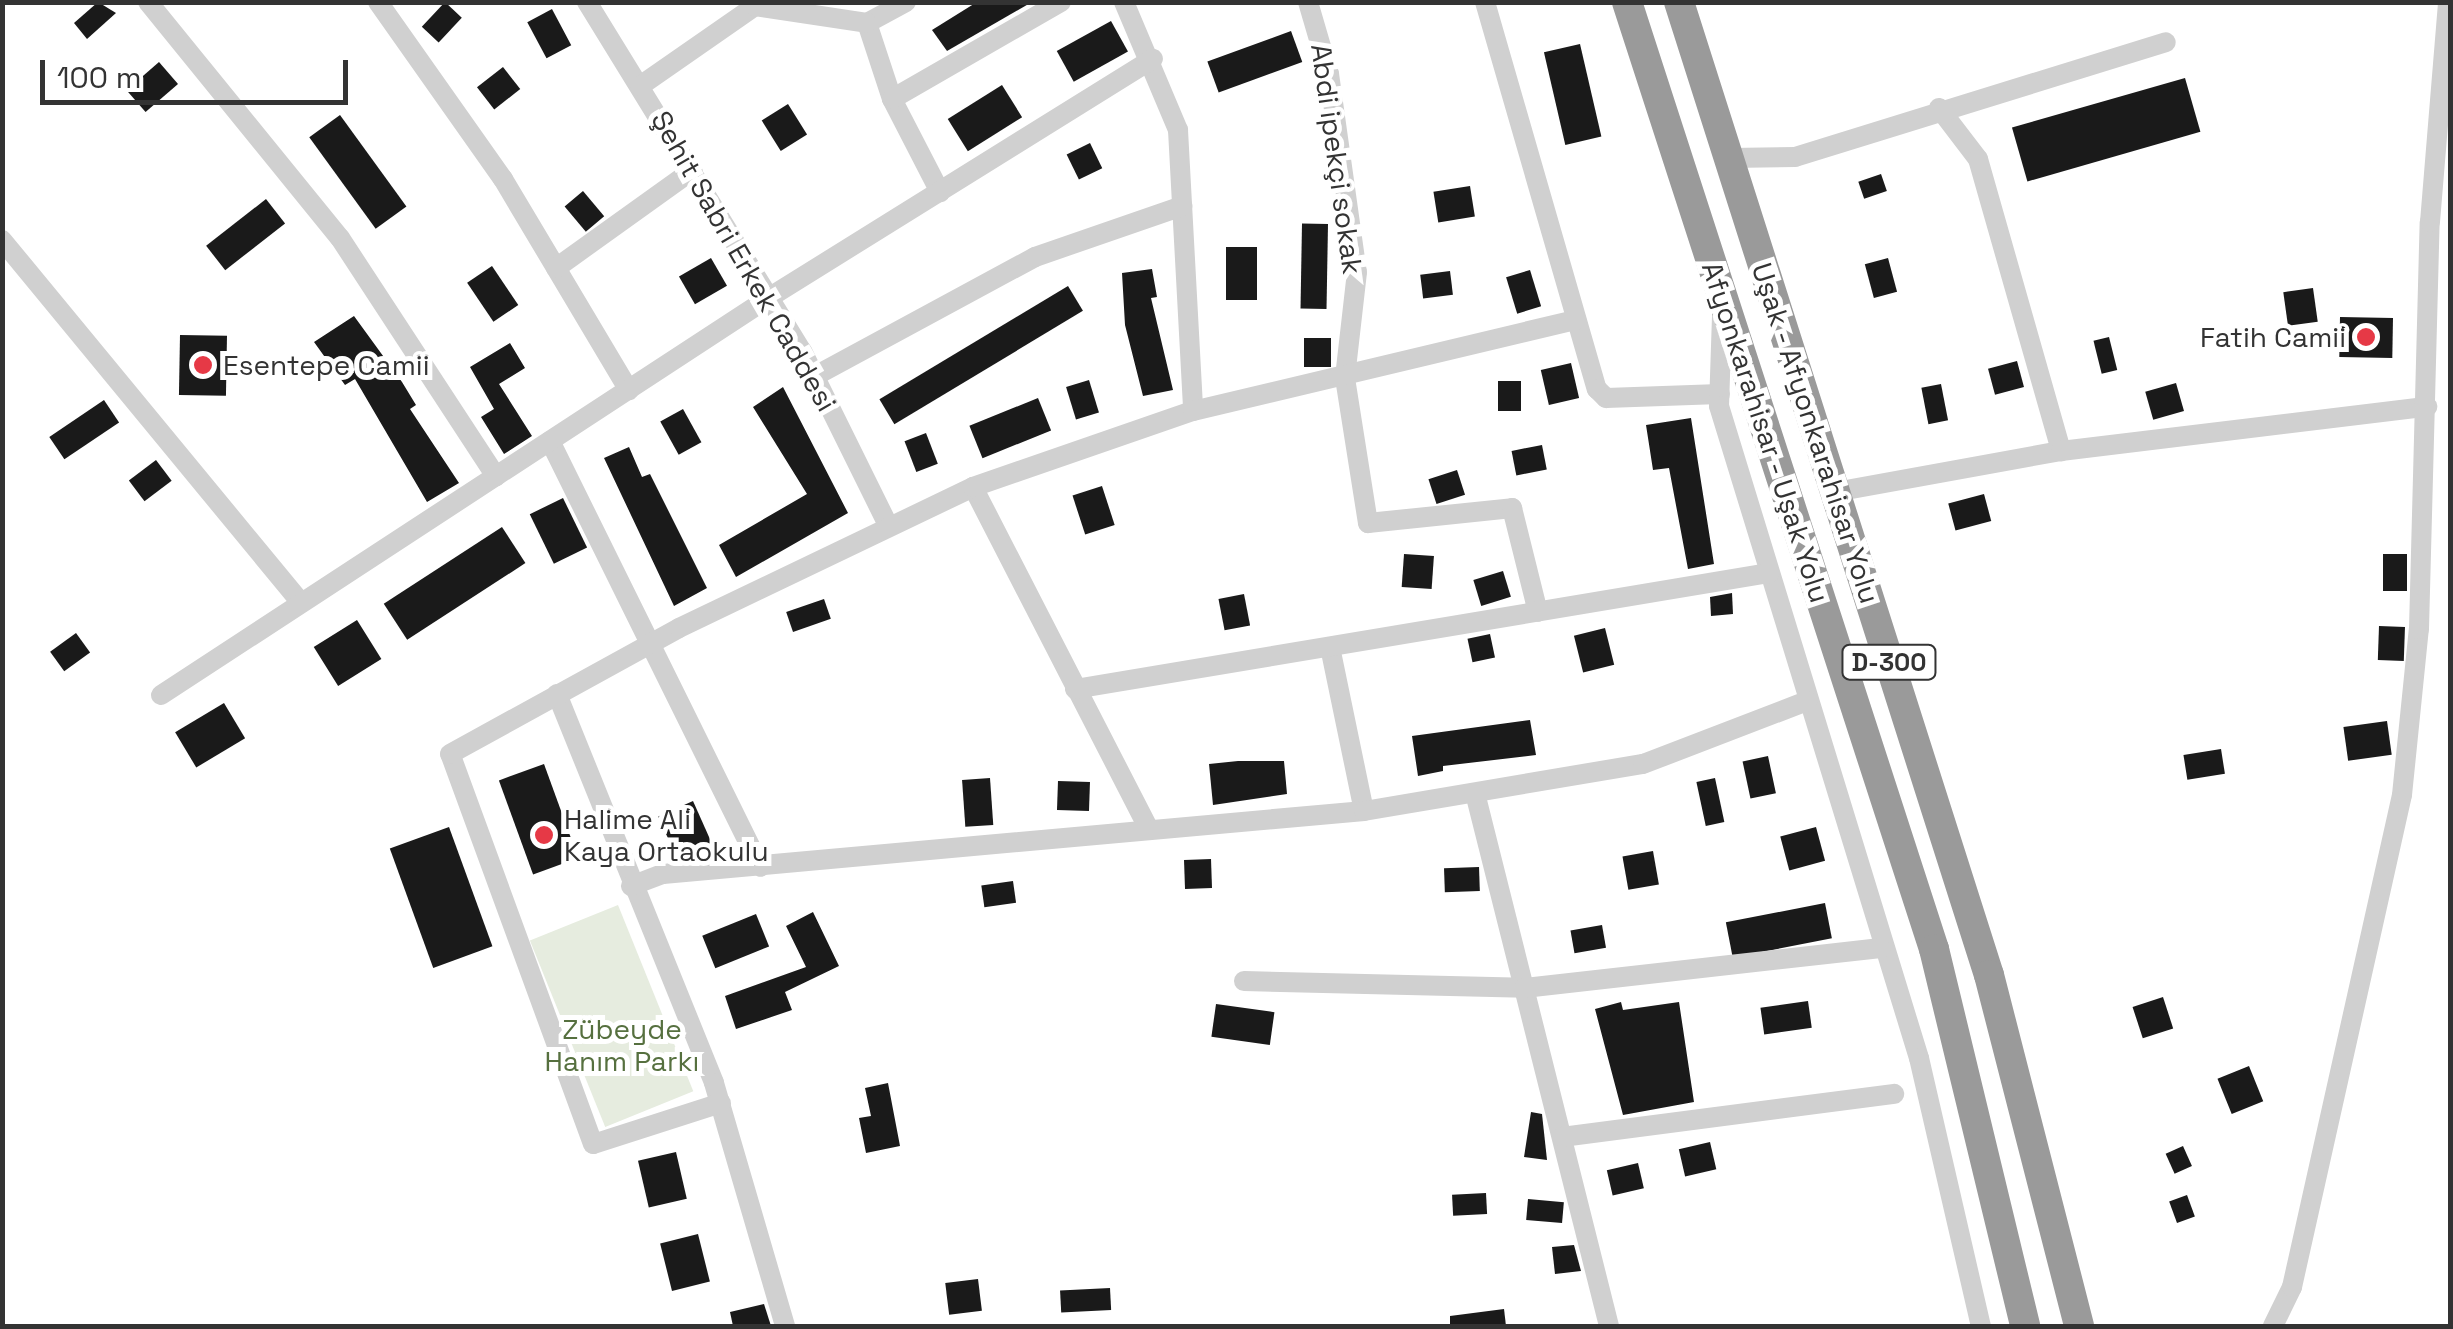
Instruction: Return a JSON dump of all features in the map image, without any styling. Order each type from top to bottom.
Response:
[{"type":"highway","name":"Afyonkarahisar - Uşak Yolu","points":[[1628,2],[1934,949],[2026,1326]]},
{"type":"highway","name":"Uşak - Afyonkarahisar Yolu","points":[[1679,2],[1990,975],[2079,1326]]},
{"type":"street","points":[[148,2],[340,238],[496,476]]},
{"type":"street","points":[[378,2],[503,179],[628,390]]},
{"type":"street","name":"Şehit Sabri Erkek Caddesi","points":[[587,2],[770,297],[815,376],[889,527]]},
{"type":"street","points":[[640,86],[755,6],[867,24],[906,2]]},
{"type":"street","points":[[892,99],[1060,2]]},
{"type":"street","points":[[1124,2],[1153,58],[1178,130],[1193,410]]},
{"type":"street","name":"Abdi ipekçi sokak","points":[[1308,2],[1329,74],[1356,272],[1345,378],[1368,523],[1512,508],[1538,612]]},
{"type":"street","points":[[1485,2],[1597,390],[1606,398],[1720,394]]},
{"type":"street","points":[[2273,1326],[2292,1288],[2402,795],[2419,629],[2430,222],[2448,2]]},
{"type":"street","points":[[867,24],[892,99],[940,192]]},
{"type":"street","points":[[1729,158],[1795,157],[1939,108],[2166,42]]},
{"type":"street","points":[[161,695],[770,297],[1153,58]]},
{"type":"street","points":[[1939,108],[1978,158],[2061,452]]},
{"type":"street","points":[[556,268],[693,170]]},
{"type":"street","points":[[815,376],[1035,257],[1182,206]]},
{"type":"street","points":[[2,240],[302,604]]},
{"type":"street","points":[[1723,298],[1720,394],[1881,948],[1919,1058],[1981,1326]]},
{"type":"street","points":[[720,1103],[592,1144],[450,754],[654,641],[973,487],[1193,410],[1345,378],[1576,320]]},
{"type":"street","points":[[1835,492],[2061,452],[2427,407]]},
{"type":"street","points":[[550,441],[654,641],[761,867]]},
{"type":"street","points":[[973,487],[1147,826]]},
{"type":"street","points":[[1075,689],[1770,574]]},
{"type":"street","points":[[1330,647],[1364,811]]},
{"type":"street","points":[[558,694],[720,1103],[785,1326]]},
{"type":"street","points":[[631,886],[663,874],[1147,826],[1364,811],[1642,764],[1807,701]]},
{"type":"street","points":[[1475,793],[1609,1326]]},
{"type":"street","points":[[1244,982],[1524,988],[1881,948]]},
{"type":"street","points":[[1562,1137],[1894,1094]]},
{"type":"green space","name":"Zübeyde Hanım Parkı","points":[[618,905],[693,1091],[605,1127],[530,941]]},
{"type":"building","points":[[98,2],[116,13],[87,39],[74,23]]},
{"type":"building","points":[[445,2],[462,18],[439,43],[422,27]]},
{"type":"building","points":[[977,2],[1032,2],[947,51],[932,30]]},
{"type":"building","points":[[552,9],[571,45],[547,58],[527,22]]},
{"type":"building","points":[[1111,21],[1128,52],[1074,82],[1057,51]]},
{"type":"building","points":[[1291,31],[1302,62],[1219,92],[1207,61]]},
{"type":"building","points":[[1580,44],[1601,137],[1565,145],[1544,52]]},
{"type":"building","points":[[159,62],[178,84],[146,112],[127,90]]},
{"type":"building","points":[[503,67],[520,89],[494,109],[477,87]]},
{"type":"building","points":[[2185,78],[2200,132],[2027,181],[2012,128]]},
{"type":"building","points":[[1002,85],[1022,117],[968,151],[948,119]]},
{"type":"building","points":[[788,104],[807,135],[781,151],[762,120]]},
{"type":"building","points":[[340,115],[406,206],[376,229],[309,137]]},
{"type":"building","points":[[1090,143],[1102,168],[1079,180],[1067,154]]},
{"type":"building","points":[[1881,174],[1887,191],[1864,199],[1858,182]]},
{"type":"building","points":[[1470,186],[1475,217],[1438,222],[1433,192]]},
{"type":"building","points":[[583,191],[604,216],[586,232],[565,206]]},
{"type":"building","points":[[266,199],[285,223],[225,270],[206,246]]},
{"type":"building","points":[[1302,224],[1328,224],[1327,309],[1301,309]]},
{"type":"building","points":[[1226,247],[1257,247],[1257,300],[1226,300]]},
{"type":"building","points":[[711,258],[727,286],[695,304],[679,276]]},
{"type":"building","points":[[1888,258],[1897,292],[1874,298],[1865,264]]},
{"type":"building","points":[[492,266],[518,305],[493,322],[467,283]]},
{"type":"building","points":[[1152,269],[1157,297],[1151,298],[1173,390],[1143,396],[1125,325],[1122,273]]},
{"type":"building","points":[[1530,270],[1541,306],[1517,314],[1506,277]]},
{"type":"building","points":[[1450,271],[1453,295],[1423,298],[1420,275]]},
{"type":"building","points":[[1068,286],[1083,311],[894,424],[879,399]]},
{"type":"building","points":[[2313,288],[2318,322],[2288,326],[2283,292]]},
{"type":"building","points":[[354,316],[402,382],[416,405],[410,409],[459,483],[427,502],[355,379],[345,385],[314,342]]},
{"type":"building","name":"Fatih Camii","points":[[2340,317],[2393,318],[2392,358],[2339,357]]},
{"type":"building","name":"Esentepe Camii","points":[[180,335],[227,336],[226,396],[179,395]]},
{"type":"building","points":[[2109,337],[2117,370],[2102,374],[2093,341]]},
{"type":"building","points":[[1304,338],[1331,338],[1331,367],[1304,367]]},
{"type":"building","points":[[510,343],[525,368],[499,384],[532,436],[504,454],[481,417],[494,409],[470,367]]},
{"type":"building","points":[[2017,361],[2024,387],[1995,395],[1988,369]]},
{"type":"building","points":[[1571,363],[1579,398],[1549,405],[1541,370]]},
{"type":"building","points":[[1089,380],[1099,413],[1076,420],[1066,387]]},
{"type":"building","points":[[1498,381],[1521,381],[1521,411],[1498,411]]},
{"type":"building","points":[[2176,383],[2184,411],[2153,420],[2145,392]]},
{"type":"building","points":[[1941,384],[1948,420],[1928,424],[1921,388]]},
{"type":"building","points":[[783,387],[848,513],[736,577],[719,545],[807,494],[753,407]]},
{"type":"building","points":[[1038,398],[1051,430],[982,458],[969,426]]},
{"type":"building","points":[[104,400],[119,422],[64,459],[49,437]]},
{"type":"building","points":[[683,409],[701,442],[679,455],[660,422]]},
{"type":"building","points":[[1691,418],[1714,564],[1688,569],[1669,468],[1653,470],[1646,425]]},
{"type":"building","points":[[926,433],[938,464],[916,472],[905,441]]},
{"type":"building","points":[[1542,445],[1547,470],[1516,475],[1512,451]]},
{"type":"building","points":[[629,447],[642,477],[650,474],[707,588],[674,606],[604,458]]},
{"type":"building","points":[[156,460],[172,481],[144,501],[129,480]]},
{"type":"building","points":[[1457,470],[1465,495],[1437,504],[1428,479]]},
{"type":"building","points":[[1102,486],[1115,525],[1085,535],[1073,496]]},
{"type":"building","points":[[1984,494],[1991,521],[1956,531],[1948,504]]},
{"type":"building","points":[[563,498],[587,547],[554,564],[530,514]]},
{"type":"building","points":[[502,527],[525,563],[407,640],[384,604]]},
{"type":"building","points":[[1404,554],[1434,556],[1432,589],[1402,587]]},
{"type":"building","points":[[2383,554],[2407,554],[2407,591],[2383,591]]},
{"type":"building","points":[[1503,571],[1511,597],[1481,606],[1473,580]]},
{"type":"building","points":[[1732,593],[1733,614],[1711,616],[1710,597]]},
{"type":"building","points":[[1244,594],[1250,625],[1225,630],[1218,599]]},
{"type":"building","points":[[824,599],[831,619],[793,632],[786,612]]},
{"type":"building","points":[[357,620],[381,659],[338,686],[314,647]]},
{"type":"building","points":[[2379,626],[2405,627],[2404,661],[2378,660]]},
{"type":"building","points":[[1605,628],[1614,665],[1583,673],[1574,636]]},
{"type":"building","points":[[76,633],[90,652],[64,671],[50,652]]},
{"type":"building","points":[[1490,634],[1495,657],[1472,662],[1468,639]]},
{"type":"building","points":[[224,703],[245,738],[196,768],[175,732]]},
{"type":"building","points":[[1530,720],[1536,755],[1443,766],[1443,771],[1418,776],[1412,736]]},
{"type":"building","points":[[2387,721],[2392,755],[2348,761],[2343,727]]},
{"type":"building","points":[[2221,749],[2225,774],[2187,780],[2183,755]]},
{"type":"building","points":[[1768,756],[1776,793],[1750,799],[1743,761]]},
{"type":"building","points":[[1284,761],[1287,794],[1213,805],[1209,764]]},
{"type":"building","points":[[544,764],[578,858],[533,874],[499,780]]},
{"type":"building","points":[[990,778],[993,825],[965,827],[962,780]]},
{"type":"building","points":[[1715,778],[1724,822],[1706,826],[1696,782]]},
{"type":"building","points":[[1058,781],[1090,782],[1089,811],[1057,810]]},
{"type":"building","points":[[693,801],[712,843],[677,858],[658,816]]},
{"type":"building","points":[[449,827],[492,946],[433,968],[390,849]]},
{"type":"building","points":[[1816,827],[1825,861],[1789,870],[1780,837]]},
{"type":"building","points":[[1653,851],[1659,884],[1628,890],[1622,856]]},
{"type":"building","points":[[1211,859],[1212,888],[1185,889],[1184,860]]},
{"type":"building","points":[[1479,867],[1480,891],[1445,892],[1444,868]]},
{"type":"building","points":[[1013,881],[1016,903],[984,907],[981,885]]},
{"type":"building","points":[[1825,903],[1832,938],[1733,958],[1726,922]]},
{"type":"building","points":[[813,912],[839,966],[785,992],[792,1010],[736,1029],[725,996],[806,967],[786,926]]},
{"type":"building","points":[[756,914],[769,946],[715,968],[702,936]]},
{"type":"building","points":[[1602,925],[1606,948],[1574,953],[1570,931]]},
{"type":"building","points":[[2163,997],[2173,1028],[2143,1038],[2133,1007]]},
{"type":"building","points":[[1808,1001],[1812,1028],[1764,1034],[1760,1008]]},
{"type":"building","points":[[1621,1002],[1623,1010],[1679,1002],[1694,1102],[1623,1115],[1595,1009]]},
{"type":"building","points":[[1216,1004],[1274,1012],[1270,1045],[1211,1037]]},
{"type":"building","points":[[2249,1066],[2263,1101],[2232,1114],[2217,1079]]},
{"type":"building","points":[[888,1083],[900,1146],[866,1153],[859,1118],[871,1116],[865,1088]]},
{"type":"building","points":[[1531,1112],[1542,1114],[1547,1160],[1524,1157]]},
{"type":"building","points":[[1710,1142],[1716,1169],[1685,1176],[1679,1149]]},
{"type":"building","points":[[2183,1146],[2192,1166],[2175,1174],[2166,1154]]},
{"type":"building","points":[[676,1152],[687,1199],[649,1208],[638,1161]]},
{"type":"building","points":[[1638,1163],[1644,1188],[1613,1196],[1607,1170]]},
{"type":"building","points":[[1486,1193],[1487,1214],[1453,1216],[1452,1195]]},
{"type":"building","points":[[2187,1195],[2195,1217],[2177,1223],[2169,1201]]},
{"type":"building","points":[[1528,1199],[1564,1202],[1562,1223],[1526,1220]]},
{"type":"building","points":[[698,1234],[710,1282],[672,1291],[660,1243]]},
{"type":"building","points":[[1574,1245],[1581,1271],[1555,1274],[1552,1247]]},
{"type":"building","points":[[978,1279],[982,1311],[949,1315],[945,1283]]},
{"type":"building","points":[[1110,1288],[1111,1310],[1061,1313],[1060,1291]]},
{"type":"building","points":[[764,1304],[771,1326],[733,1326],[730,1312]]},
{"type":"building","points":[[1504,1309],[1506,1326],[1450,1326],[1450,1316]]},
{"type":"place","name":"Fatih Camii","points":[[2366,337]]},
{"type":"place","name":"Esentepe Camii","points":[[203,365]]},
{"type":"place","name":"Halime Ali Kaya Ortaokulu","points":[[544,835]]}]
